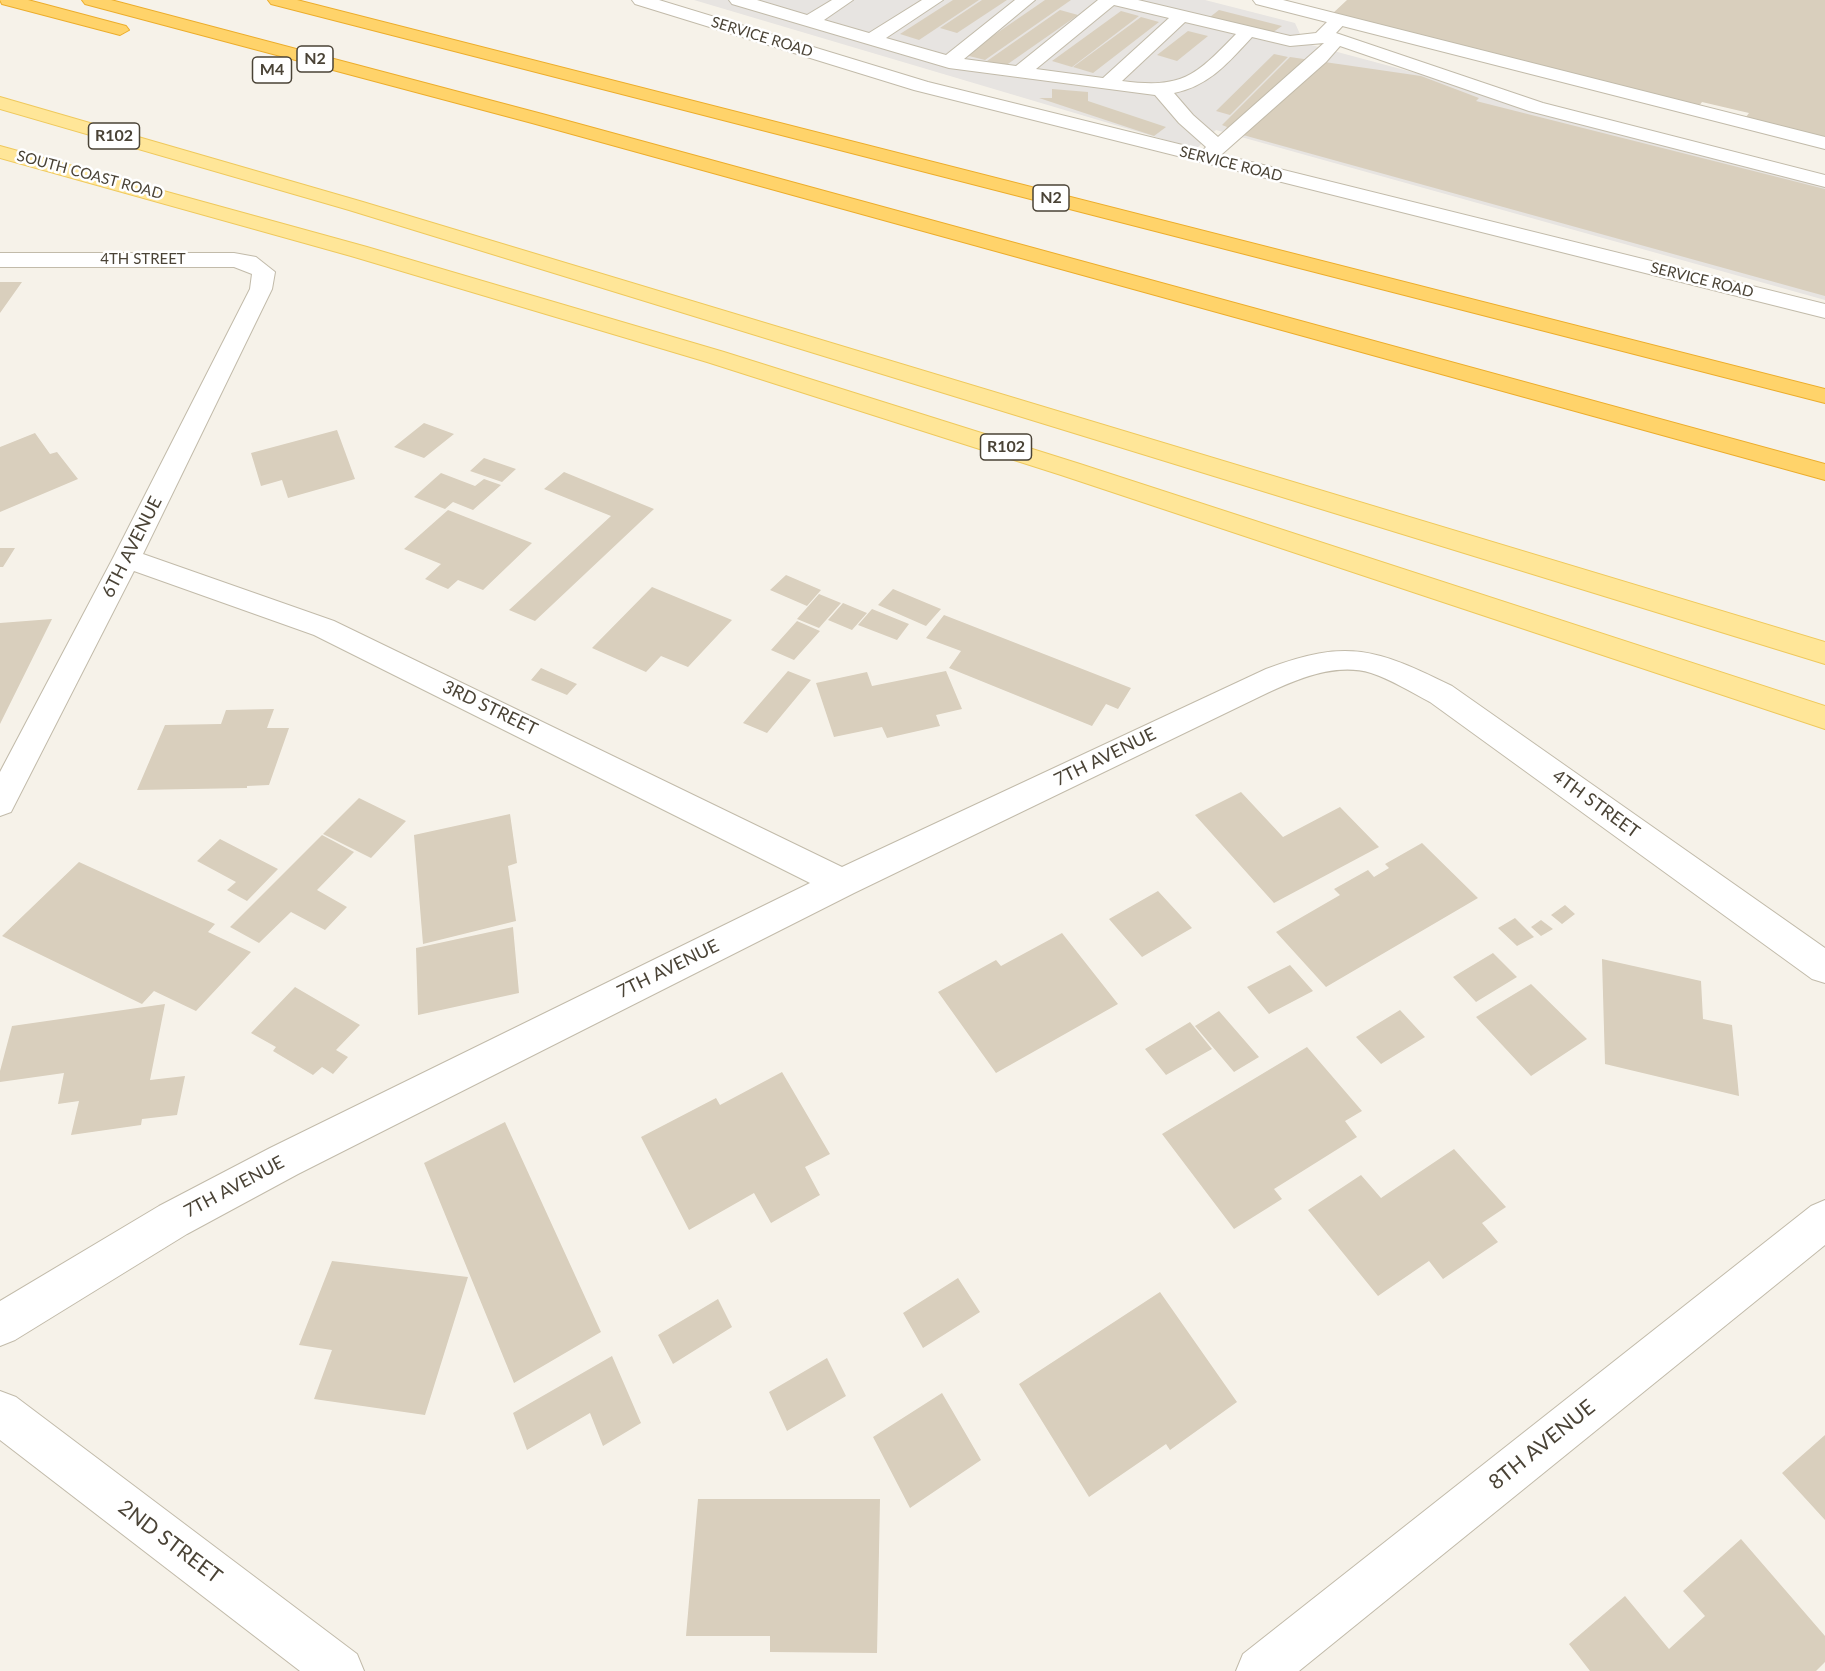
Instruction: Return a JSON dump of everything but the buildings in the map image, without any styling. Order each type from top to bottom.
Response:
[{"type":"highway","points":[[8,0],[135,34]]},
{"type":"highway","name":"N2","points":[[91,0],[539,118],[1825,472]]},
{"type":"highway","name":"N2","points":[[277,0],[1825,396]]},
{"type":"highway","points":[[465,119],[539,118]]},
{"type":"main road","name":"R102","points":[[0,103],[228,169],[1825,653]]},
{"type":"main road","name":"SOUTH COAST ROAD","points":[[0,152],[180,199],[543,304],[1024,453],[1825,718]]},
{"type":"street","name":"SERVICE ROAD","points":[[641,0],[921,86],[1212,152],[1825,311]]},
{"type":"street","points":[[807,22],[844,0]]},
{"type":"street","points":[[870,40],[934,0]]},
{"type":"street","points":[[949,62],[1026,0]]},
{"type":"street","points":[[1019,73],[1108,0]]},
{"type":"street","points":[[1116,0],[1247,32],[1300,41],[1334,31],[1825,143]]},
{"type":"street","points":[[1262,0],[1480,90],[1536,107],[1825,181]]},
{"type":"street","points":[[746,1],[807,22],[949,62],[1106,85],[1161,90],[1182,88],[1194,83],[1247,32]]},
{"type":"street","points":[[1106,85],[1181,16]]},
{"type":"street","points":[[1161,90],[1212,152],[1320,58],[1334,31]]},
{"type":"street","name":"4TH STREET","points":[[0,260],[234,260],[257,265],[264,272],[261,289]]},
{"type":"street","name":"6TH AVENUE","points":[[0,803],[127,558],[261,289]]},
{"type":"street","name":"3RD STREET","points":[[127,558],[324,628],[842,883]]},
{"type":"street","name":"4TH STREET","points":[[1356,660],[1383,668],[1441,694],[1825,968]]},
{"type":"street","name":"7TH AVENUE","points":[[0,1325],[173,1220],[284,1161],[842,883],[1285,672],[1315,663],[1356,660]]},
{"type":"street","name":"8TH AVENUE","points":[[1260,1671],[1825,1220]]},
{"type":"street","name":"2ND STREET","points":[[0,1413],[340,1671]]},
{"type":"shaded area","points":[[694,0],[1205,0],[1295,23],[1304,43],[1825,183],[1825,300],[1216,130],[1196,149]]}]
